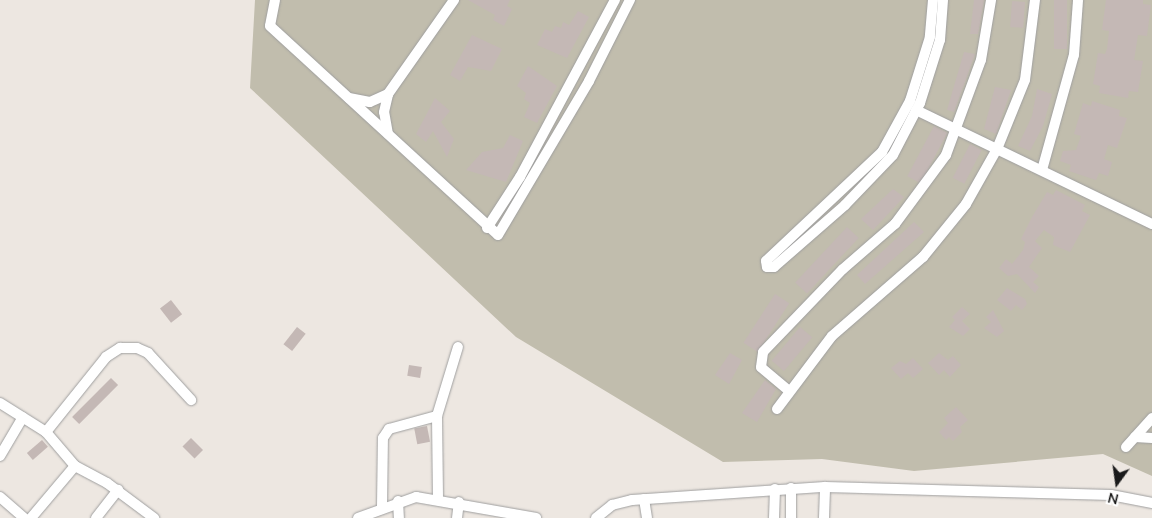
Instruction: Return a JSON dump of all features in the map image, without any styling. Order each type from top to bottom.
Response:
[{"type":"street","points":[[274,0],[270,26],[487,228],[498,236],[589,81],[630,0]]},
{"type":"street","points":[[388,135],[384,112],[388,94],[454,0]]},
{"type":"street","points":[[487,228],[520,177],[615,0]]},
{"type":"street","points":[[933,0],[930,37],[910,101],[882,152],[766,261],[766,267],[774,267],[830,217],[893,155],[916,110],[940,40],[943,0]]},
{"type":"street","points":[[788,390],[761,367],[763,352],[843,269],[895,224],[936,170],[958,130],[981,60],[992,0]]},
{"type":"street","points":[[777,409],[788,390],[832,336],[923,256],[947,230],[997,149],[1025,80],[1035,0]]},
{"type":"street","points":[[1042,170],[1074,55],[1078,0]]},
{"type":"street","points":[[345,96],[370,102],[388,94]]},
{"type":"street","points":[[916,110],[1152,224]]},
{"type":"street","points":[[438,499],[437,416],[458,347]]},
{"type":"street","points":[[46,432],[106,357],[120,348],[138,348],[148,353],[191,400]]},
{"type":"street","points":[[0,403],[46,432],[75,466],[118,490],[154,518]]},
{"type":"street","points":[[382,506],[383,438],[389,428],[437,416]]},
{"type":"street","points":[[0,456],[23,417]]},
{"type":"street","points":[[1126,447],[1152,418]]},
{"type":"street","points":[[1135,437],[1152,438]]},
{"type":"street","points":[[31,518],[75,466]]},
{"type":"street","points":[[824,518],[825,487]]},
{"type":"street","points":[[596,518],[612,505],[644,499],[825,487],[1111,495],[1152,502]]},
{"type":"street","points":[[791,488],[791,518]]},
{"type":"street","points":[[774,518],[775,489]]},
{"type":"street","points":[[96,518],[118,490]]},
{"type":"street","points":[[0,496],[24,518]]},
{"type":"street","points":[[360,518],[382,506],[398,501],[438,499],[459,502],[497,514],[536,518]]},
{"type":"street","points":[[644,499],[647,518]]},
{"type":"street","points":[[398,501],[399,518]]},
{"type":"street","points":[[457,518],[459,502]]},
{"type":"street","points":[[611,518],[612,505]]},
{"type":"shaded area","points":[[255,0],[1152,0],[1152,476],[1103,454],[914,471],[822,459],[723,462],[516,337],[250,88]]},
{"type":"building","points":[[468,0],[510,0],[507,6],[512,9],[504,26],[493,20],[495,15]]},
{"type":"building","points":[[974,0],[984,0],[978,34],[970,34]]},
{"type":"building","points":[[1054,0],[1067,0],[1067,49],[1054,49]]},
{"type":"building","points":[[1106,0],[1143,0],[1143,4],[1151,5],[1147,36],[1138,35],[1134,60],[1143,61],[1138,92],[1129,91],[1128,98],[1099,93],[1100,86],[1093,84],[1098,53],[1105,54],[1107,49],[1109,31],[1102,30]]},
{"type":"building","points":[[1012,1],[1025,2],[1023,28],[1010,27]]},
{"type":"building","points":[[578,11],[589,17],[567,58],[537,45],[545,29],[552,32],[555,26],[561,28],[563,22],[569,25]]},
{"type":"building","points":[[472,35],[502,49],[491,71],[468,67],[460,81],[450,75]]},
{"type":"building","points":[[964,52],[975,54],[954,112],[947,110]]},
{"type":"building","points":[[528,66],[557,86],[537,123],[524,117],[530,103],[524,99],[526,93],[517,86]]},
{"type":"building","points":[[995,87],[1011,90],[996,134],[984,129]]},
{"type":"building","points":[[1037,89],[1052,94],[1043,126],[1030,151],[1018,146],[1032,116]]},
{"type":"building","points":[[435,98],[450,111],[441,122],[454,139],[447,157],[433,131],[426,142],[416,134]]},
{"type":"building","points":[[1092,101],[1120,110],[1119,116],[1127,118],[1117,148],[1108,145],[1104,159],[1112,162],[1108,176],[1099,173],[1096,180],[1069,171],[1071,165],[1060,161],[1063,151],[1076,150],[1081,136],[1074,134],[1083,103],[1091,106]]},
{"type":"building","points":[[934,126],[947,133],[920,183],[907,176]]},
{"type":"building","points":[[510,135],[523,141],[506,182],[466,170],[482,152],[503,148]]},
{"type":"building","points":[[970,144],[982,150],[964,184],[953,178]]},
{"type":"building","points":[[893,189],[904,197],[873,230],[861,219]]},
{"type":"building","points":[[1056,190],[1085,205],[1082,211],[1090,215],[1070,252],[1053,245],[1054,237],[1044,230],[1035,241],[1042,248],[1029,267],[1039,276],[1033,282],[1039,287],[1035,293],[1017,274],[1008,276],[999,268],[1006,259],[1012,264],[1023,250],[1025,242],[1021,239],[1032,217],[1047,192],[1053,195]]},
{"type":"building","points":[[914,222],[924,232],[865,284],[857,275]]},
{"type":"building","points":[[847,227],[859,238],[807,293],[795,283]]},
{"type":"building","points":[[1007,288],[1025,299],[1027,304],[1022,310],[1016,305],[1011,311],[997,300]]},
{"type":"building","points":[[775,294],[789,303],[758,352],[743,343]]},
{"type":"building","points":[[171,300],[182,314],[171,323],[160,309]]},
{"type":"building","points":[[962,307],[970,314],[962,321],[970,329],[963,336],[949,327],[955,320],[952,317]]},
{"type":"building","points":[[993,310],[1004,331],[997,337],[984,328],[991,322],[986,317]]},
{"type":"building","points":[[297,327],[306,334],[292,351],[283,344]]},
{"type":"building","points":[[800,327],[812,337],[784,371],[772,361]]},
{"type":"building","points":[[730,353],[742,360],[729,384],[715,375]]},
{"type":"building","points":[[939,353],[948,360],[953,356],[961,365],[950,377],[944,370],[939,375],[928,363]]},
{"type":"building","points":[[913,358],[923,369],[913,378],[908,373],[901,379],[891,368],[900,361],[906,364]]},
{"type":"building","points":[[409,365],[422,367],[420,378],[407,376]]},
{"type":"building","points":[[111,378],[118,385],[79,424],[72,417]]},
{"type":"building","points":[[765,380],[776,389],[757,422],[742,413]]},
{"type":"building","points":[[956,407],[968,420],[960,427],[962,432],[953,441],[949,437],[946,440],[939,432],[948,423],[944,418]]},
{"type":"building","points":[[427,426],[430,442],[417,444],[414,428]]},
{"type":"building","points":[[191,438],[203,450],[195,459],[183,446]]},
{"type":"building","points":[[42,440],[48,447],[33,460],[27,453]]}]
